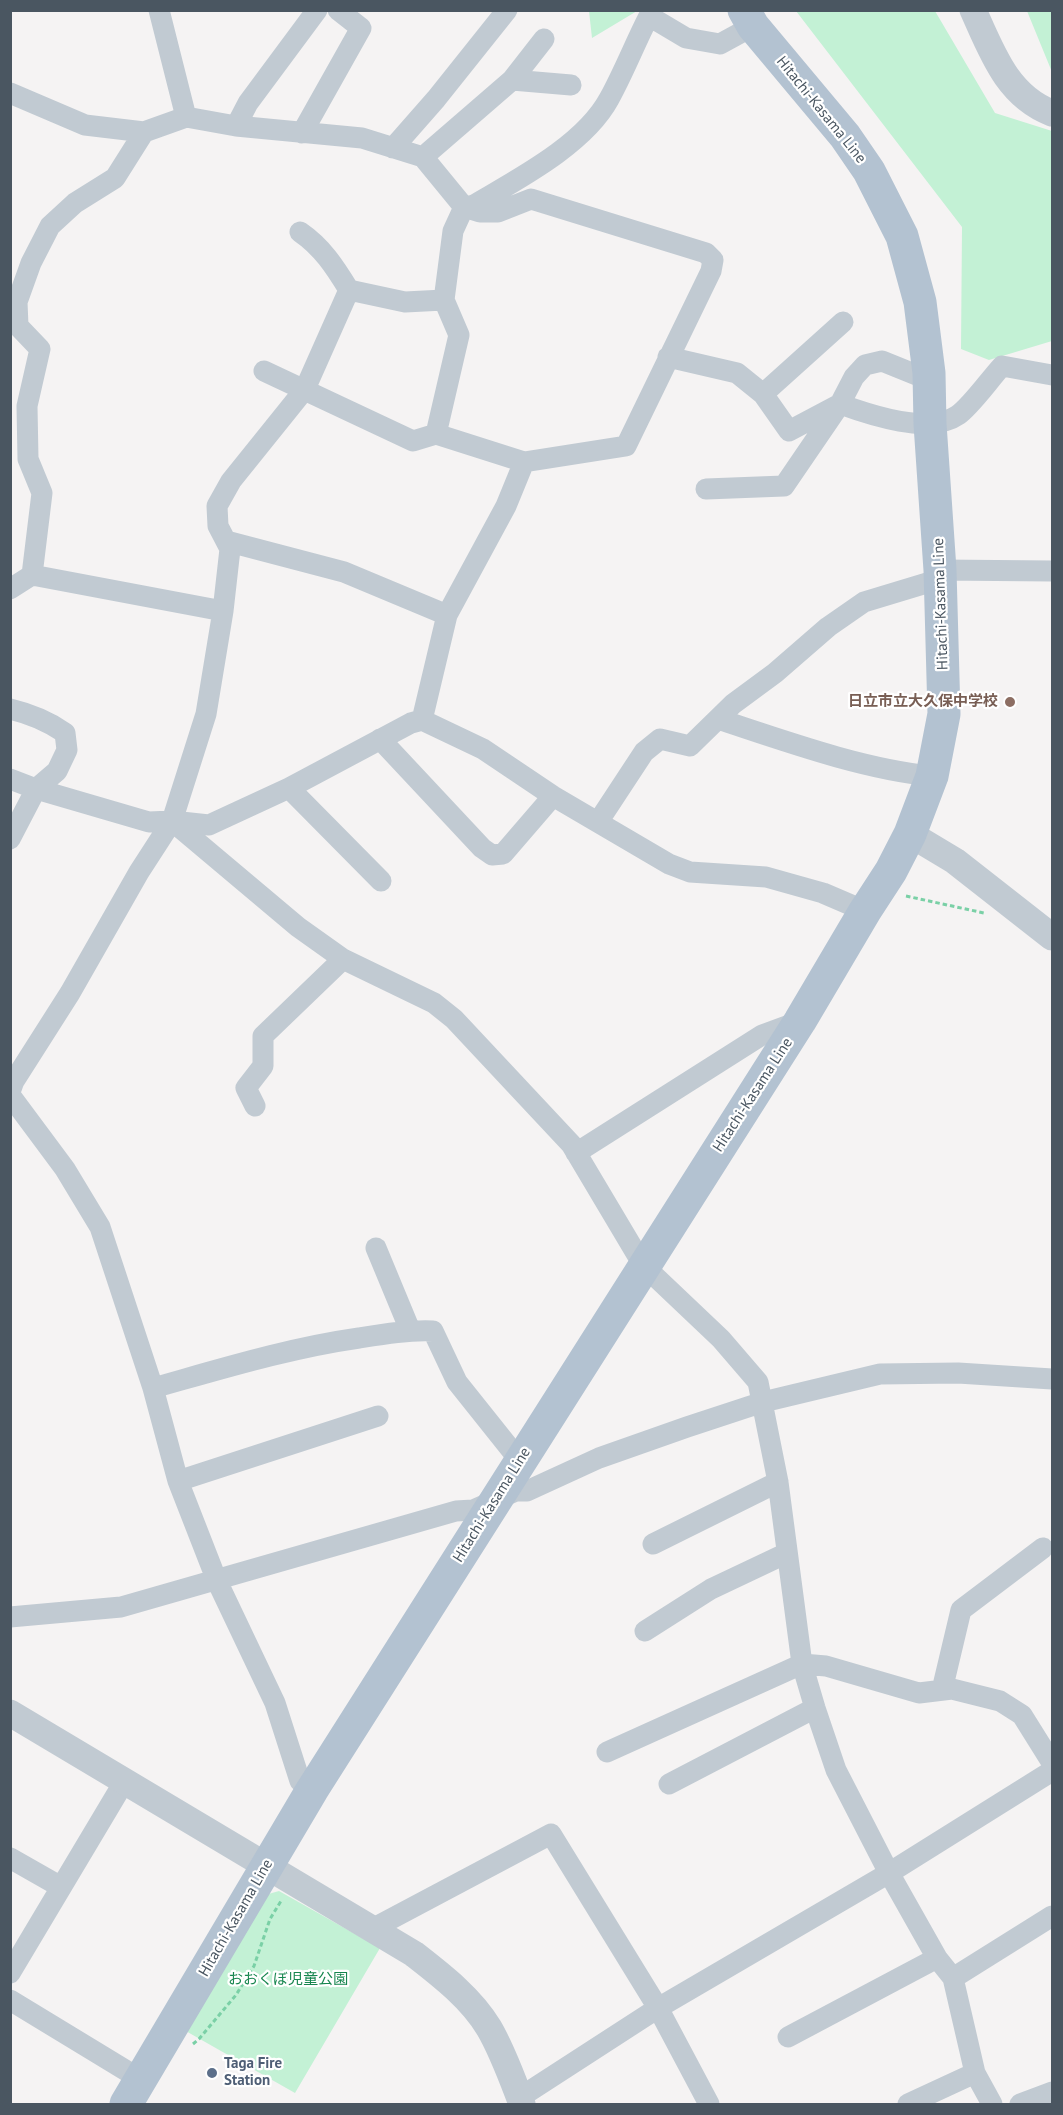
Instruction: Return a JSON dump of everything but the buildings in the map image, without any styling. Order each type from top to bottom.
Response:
[{"type":"main road","name":"Hitachi-Kasama Line","points":[[133,2092],[312,1790],[643,1265],[800,1021],[891,871],[910,834],[932,776],[944,714],[940,574],[929,380],[920,302],[902,236],[869,171],[845,136],[748,18]]},
{"type":"street","points":[[159,10],[186,117]]},
{"type":"street","points":[[236,126],[248,103],[317,10]]},
{"type":"street","points":[[302,133],[361,28],[338,10]]},
{"type":"street","points":[[393,148],[507,10]]},
{"type":"street","points":[[973,10],[995,59],[1014,88],[1027,100],[1053,113]]},
{"type":"street","points":[[464,207],[474,205],[533,171],[582,132],[608,100],[649,16],[686,38],[720,44],[748,18]]},
{"type":"street","points":[[423,158],[512,80],[544,39]]},
{"type":"street","points":[[512,80],[571,85]]},
{"type":"street","points":[[10,93],[85,125],[144,132],[186,117],[236,126],[362,138],[423,158],[464,207],[480,212],[498,212],[531,199],[706,253],[713,260],[711,271],[626,446],[524,462],[436,434],[413,441],[264,371]]},
{"type":"street","points":[[32,575],[42,494],[19,460],[27,406],[40,349],[18,335],[17,303],[31,263],[50,226],[75,203],[115,178],[144,132]]},
{"type":"street","points":[[436,434],[459,335],[444,300],[453,231],[464,207]]},
{"type":"street","points":[[300,232],[313,241],[325,254],[349,290],[405,302],[444,300]]},
{"type":"street","points":[[312,1790],[300,1781],[275,1703],[217,1581],[178,1481],[153,1388],[100,1227],[65,1169],[10,1094],[14,1081],[70,993],[139,872],[172,821],[206,714],[223,611],[230,549],[218,526],[216,506],[231,481],[305,389],[349,290]]},
{"type":"street","points":[[763,394],[843,322]]},
{"type":"street","points":[[668,357],[736,373],[763,394],[789,431],[840,405],[882,419],[930,424],[957,416],[1002,366],[1053,375]]},
{"type":"street","points":[[706,489],[784,486],[840,405],[854,377],[865,365],[882,361],[929,380]]},
{"type":"street","points":[[422,720],[447,615],[506,506],[524,462]]},
{"type":"street","points":[[226,541],[344,572],[447,615]]},
{"type":"street","points":[[598,822],[644,752],[660,739],[690,746],[733,704],[775,673],[818,635],[864,602],[940,574],[1053,571]]},
{"type":"street","points":[[10,589],[32,575],[223,611]]},
{"type":"street","points":[[10,709],[31,714],[65,733],[67,750],[57,771],[36,789],[10,839]]},
{"type":"street","points":[[718,718],[797,745],[903,773],[932,776]]},
{"type":"street","points":[[10,779],[36,789],[149,822],[172,821],[209,825],[289,788],[411,723],[422,720],[483,749],[553,796],[669,864],[690,872],[766,877],[823,893],[865,911]]},
{"type":"street","points":[[380,740],[492,855],[503,854],[553,796]]},
{"type":"street","points":[[289,788],[381,881]]},
{"type":"street","points":[[172,821],[298,927],[343,959],[434,1003],[454,1019],[571,1144],[643,1265],[721,1339],[758,1382],[778,1482],[802,1664],[815,1708],[836,1770],[889,1873],[937,1958],[953,1978],[975,2073],[992,2104]]},
{"type":"street","points":[[910,834],[955,861],[1053,937]]},
{"type":"street","points":[[255,1106],[246,1088],[263,1066],[263,1035],[343,959]]},
{"type":"street","points":[[576,1153],[762,1035],[800,1021]]},
{"type":"street","points":[[376,1248],[410,1330]]},
{"type":"street","points":[[153,1388],[263,1357],[338,1341],[410,1330],[433,1331],[457,1382],[520,1461]]},
{"type":"street","points":[[10,1617],[121,1607],[456,1511],[473,1510],[494,1503],[516,1491],[527,1491],[599,1458],[763,1402],[880,1374],[958,1373],[1053,1379]]},
{"type":"street","points":[[178,1481],[378,1416]]},
{"type":"street","points":[[653,1544],[778,1482]]},
{"type":"street","points":[[942,1690],[961,1610],[1043,1548]]},
{"type":"street","points":[[645,1631],[711,1589],[787,1553]]},
{"type":"street","points":[[607,1752],[802,1664],[826,1666],[919,1693],[952,1689],[1000,1701],[1022,1715],[1053,1763]]},
{"type":"street","points":[[669,1784],[815,1708]]},
{"type":"street","points":[[10,1713],[414,1954],[442,1977],[488,2026],[505,2059],[520,2101],[658,2008],[889,1873],[1053,1772]]},
{"type":"street","points":[[10,1973],[124,1782]]},
{"type":"street","points":[[372,1929],[551,1834],[658,2008],[709,2104]]},
{"type":"street","points":[[10,1858],[62,1887]]},
{"type":"street","points":[[953,1978],[1053,1916]]},
{"type":"street","points":[[788,2037],[937,1958]]},
{"type":"street","points":[[10,2000],[133,2092]]},
{"type":"street","points":[[908,2104],[975,2073]]},
{"type":"street","points":[[1020,2104],[1053,2092]]},
{"type":"path","points":[[903,896],[989,914]]},
{"type":"path","points":[[191,2045],[199,2039],[242,1985],[254,1966],[270,1919],[283,1898]]},
{"type":"green space","points":[[589,10],[637,11],[592,38]]},
{"type":"green space","points":[[796,11],[935,11],[995,113],[1052,131],[1052,341],[989,360],[961,349],[962,227]]},
{"type":"green space","points":[[1027,11],[1052,11],[1052,72]]},
{"type":"green space","name":"おおくぼ児童公園","points":[[279,1891],[380,1948],[295,2093],[184,2030],[265,1895]]},
{"type":"place","name":"日立市立大久保中学校","points":[[1010,702]]},
{"type":"place","name":"Taga Fire Station","points":[[212,2073]]}]
